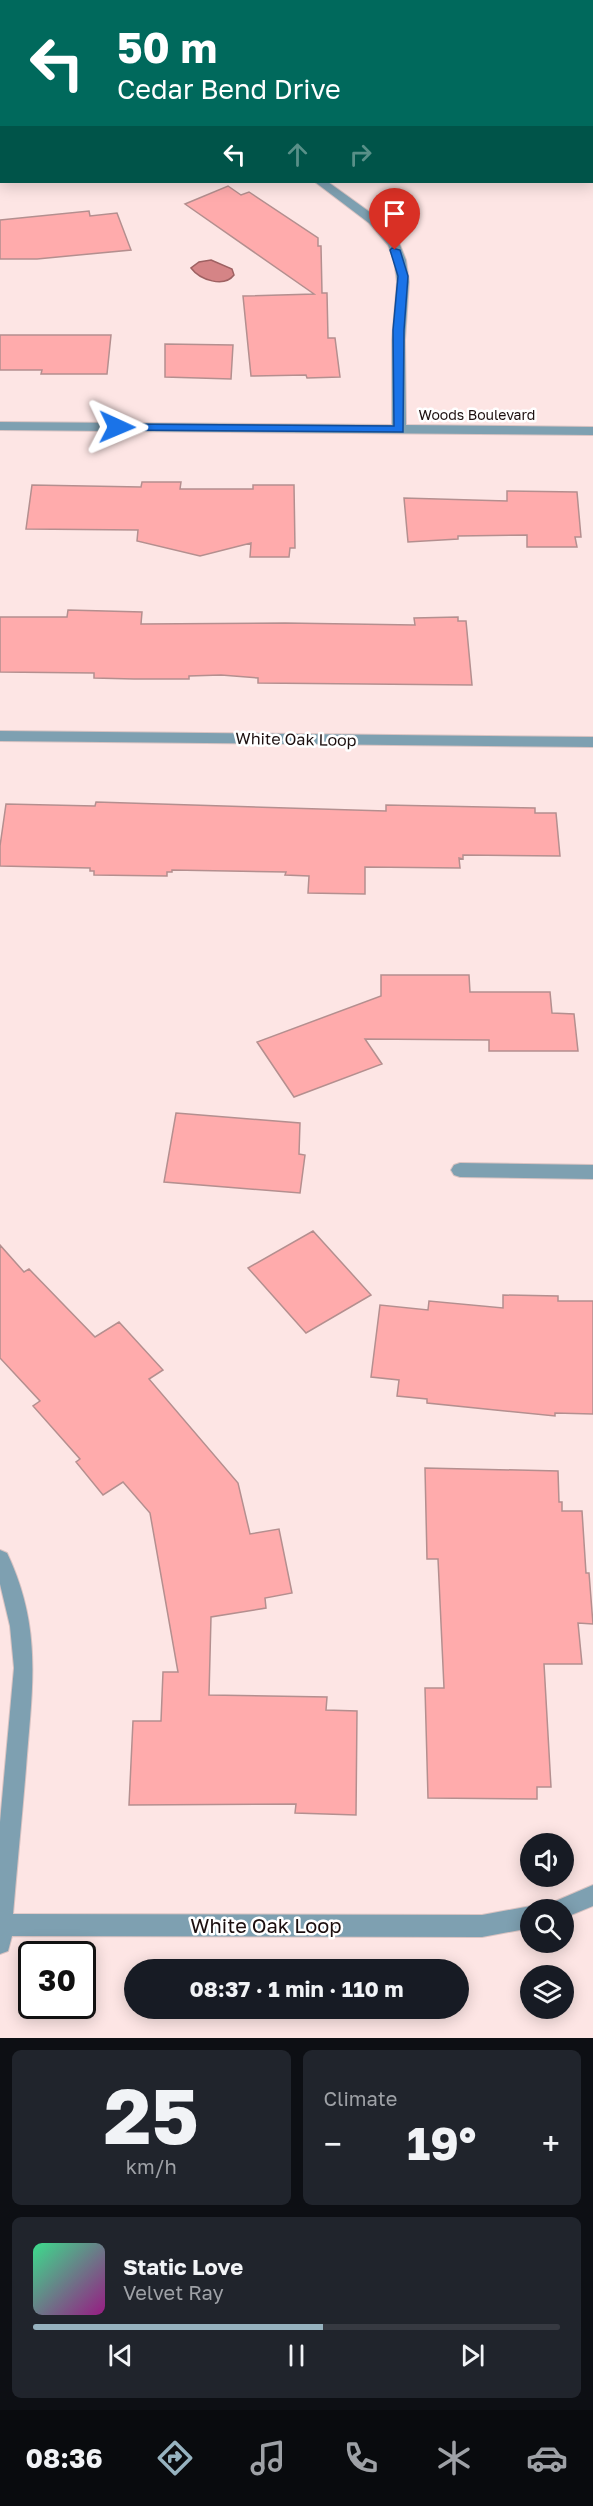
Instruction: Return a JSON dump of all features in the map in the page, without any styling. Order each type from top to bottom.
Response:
[{"type":"street","points":[[322,183],[369,215],[380,226],[400,263],[403,276],[399,330],[399,430]]},
{"type":"street","name":"Woods Boulevard","points":[[0,426],[593,431]]},
{"type":"street","name":"White Oak Loop","points":[[0,736],[593,742]]},
{"type":"street","points":[[460,1170],[593,1172]]},
{"type":"street","points":[[0,1559],[13,1587],[24,1668],[1,1931]]},
{"type":"street","points":[[574,1903],[593,1895]]},
{"type":"street","name":"White Oak Loop","points":[[1,1931],[482,1926],[520,1919]]},
{"type":"shaded area","points":[[211,260],[232,269],[234,275],[230,279],[218,282],[200,276],[191,268],[199,262]]},
{"type":"building","points":[[228,186],[241,195],[249,192],[318,238],[318,246],[321,246],[322,293],[327,293],[328,338],[335,338],[340,377],[251,376],[243,296],[314,294],[185,204]]},
{"type":"building","points":[[89,211],[90,216],[117,213],[131,250],[37,259],[0,259],[0,220]]},
{"type":"building","points":[[0,335],[111,335],[107,374],[41,374],[42,370],[0,370]]},
{"type":"building","points":[[165,344],[233,345],[231,379],[165,377]]},
{"type":"building","points":[[142,482],[181,482],[180,489],[253,489],[253,485],[294,485],[295,548],[290,548],[289,557],[250,557],[251,543],[200,556],[137,541],[138,530],[26,529],[32,485],[141,487]]},
{"type":"building","points":[[507,491],[577,492],[581,537],[575,537],[577,547],[527,547],[527,535],[458,536],[458,539],[408,542],[404,498],[507,501]]},
{"type":"building","points":[[68,610],[142,612],[141,624],[415,625],[414,618],[458,617],[458,621],[466,621],[472,685],[258,683],[258,678],[221,675],[189,676],[189,679],[134,679],[94,678],[94,673],[0,672],[0,617],[67,617]]},
{"type":"building","points":[[96,802],[386,811],[386,805],[535,808],[535,813],[556,813],[560,856],[463,855],[463,859],[459,858],[460,868],[365,867],[365,894],[308,893],[309,876],[285,875],[286,872],[172,870],[172,872],[167,872],[167,876],[94,875],[94,871],[90,871],[90,868],[0,866],[0,846],[6,804],[95,806]]},
{"type":"building","points":[[381,975],[469,975],[470,992],[550,992],[552,1013],[574,1014],[578,1051],[489,1051],[489,1040],[365,1039],[382,1064],[294,1097],[257,1042],[381,996]]},
{"type":"building","points":[[176,1113],[300,1123],[299,1154],[305,1155],[300,1193],[164,1182]]},
{"type":"building","points":[[313,1231],[371,1295],[306,1333],[248,1268]]},
{"type":"building","points":[[0,1245],[24,1272],[29,1269],[95,1337],[119,1322],[163,1370],[149,1379],[238,1483],[250,1534],[279,1529],[292,1593],[265,1598],[266,1608],[211,1617],[209,1695],[327,1697],[326,1710],[357,1711],[356,1815],[295,1813],[296,1804],[129,1805],[133,1721],[161,1721],[163,1672],[178,1672],[150,1513],[123,1482],[103,1495],[76,1462],[80,1459],[33,1406],[40,1401],[0,1358]]},
{"type":"building","points":[[503,1295],[558,1296],[558,1301],[593,1301],[593,1414],[555,1413],[555,1416],[427,1403],[427,1399],[397,1396],[399,1380],[371,1377],[380,1305],[428,1310],[429,1301],[503,1308]]},
{"type":"building","points":[[425,1468],[558,1471],[559,1502],[562,1502],[562,1511],[582,1511],[586,1573],[589,1573],[593,1624],[578,1623],[582,1664],[544,1664],[551,1787],[537,1787],[537,1799],[428,1798],[425,1688],[444,1688],[438,1559],[427,1559]]},
{"type":"route","points":[[117,427],[399,430],[399,330],[403,276],[395,250]]}]
